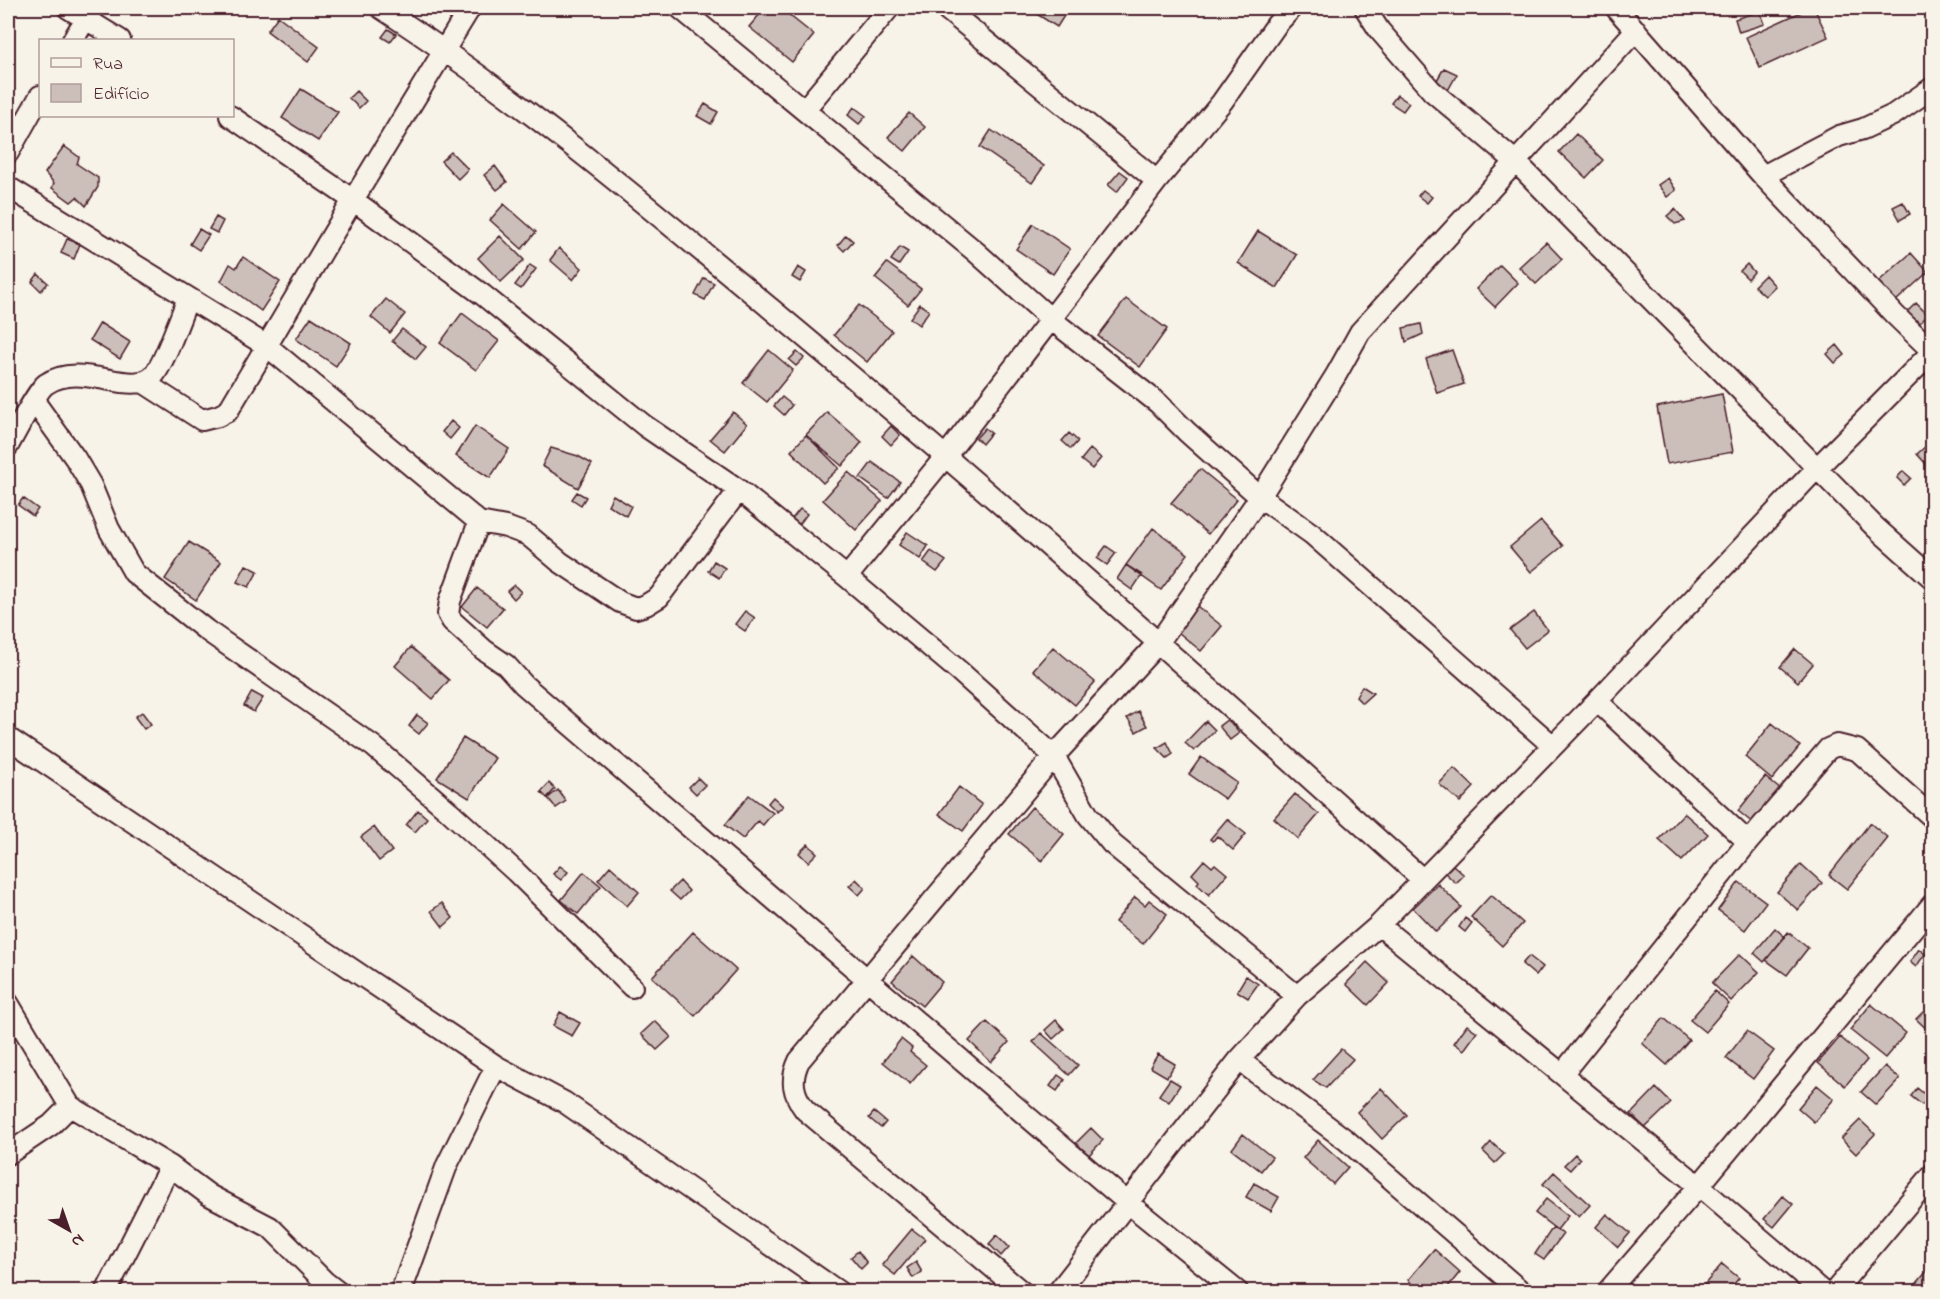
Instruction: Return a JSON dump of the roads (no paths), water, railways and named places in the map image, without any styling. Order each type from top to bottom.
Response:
[{"type":"street","points":[[68,8],[89,13],[119,39]]},
{"type":"street","points":[[381,8],[444,49],[618,182],[831,359],[1159,642],[1422,879]]},
{"type":"street","points":[[143,382],[202,420],[228,411],[470,8]]},
{"type":"street","points":[[680,8],[976,252],[1052,320],[1158,403],[1260,497],[1312,534],[1553,746]]},
{"type":"street","points":[[805,109],[889,8]]},
{"type":"street","points":[[945,8],[1157,182]]},
{"type":"street","points":[[847,577],[945,457],[1157,182],[1222,102],[1277,24],[1292,8]]},
{"type":"street","points":[[1365,8],[1379,30],[1431,91],[1516,162],[1817,468],[1875,526],[1932,578]]},
{"type":"street","points":[[1059,1292],[1239,1060],[1297,996],[1379,925],[1932,351],[1763,176],[1616,8]]},
{"type":"street","points":[[74,39],[89,13]]},
{"type":"street","points":[[1022,1292],[814,1117],[799,1102],[793,1082],[794,1071],[799,1061],[1054,756],[1159,642],[1260,497],[1360,332],[1636,30]]},
{"type":"street","points":[[1763,176],[1839,136],[1863,129],[1893,115],[1932,88]]},
{"type":"street","points":[[8,153],[39,98]]},
{"type":"street","points":[[231,117],[353,200],[483,295],[645,426],[739,490],[847,577],[959,670],[1054,756],[1088,815],[1112,843],[1297,996]]},
{"type":"street","points":[[8,187],[267,346],[479,522],[506,527],[528,535],[568,567],[620,602],[636,608],[659,597],[739,490]]},
{"type":"street","points":[[8,446],[44,385],[58,378],[75,374],[129,383],[143,382],[154,376],[188,298]]},
{"type":"street","points":[[34,401],[75,458],[91,485],[109,529],[134,573],[206,630],[373,746],[516,872],[632,987]]},
{"type":"street","points":[[479,522],[450,601],[448,614],[452,621],[484,650],[506,665],[524,685],[867,981],[1128,1203],[1238,1292]]},
{"type":"street","points":[[1598,700],[1749,842]]},
{"type":"street","points":[[8,738],[496,1066],[564,1102],[838,1292]]},
{"type":"street","points":[[1562,1074],[1749,842],[1828,749],[1837,745],[1857,750],[1932,817]]},
{"type":"street","points":[[1607,1292],[1699,1186],[1932,905]]},
{"type":"street","points":[[1379,925],[1699,1186],[1823,1292]]},
{"type":"street","points":[[8,1003],[70,1106],[170,1166],[209,1195],[270,1227],[324,1282],[338,1292]]},
{"type":"street","points":[[1239,1060],[1346,1140],[1522,1292]]},
{"type":"street","points":[[402,1292],[447,1166],[496,1066]]},
{"type":"street","points":[[8,1154],[51,1125],[70,1106]]},
{"type":"street","points":[[106,1292],[170,1166]]},
{"type":"street","points":[[1834,1292],[1932,1175]]}]
